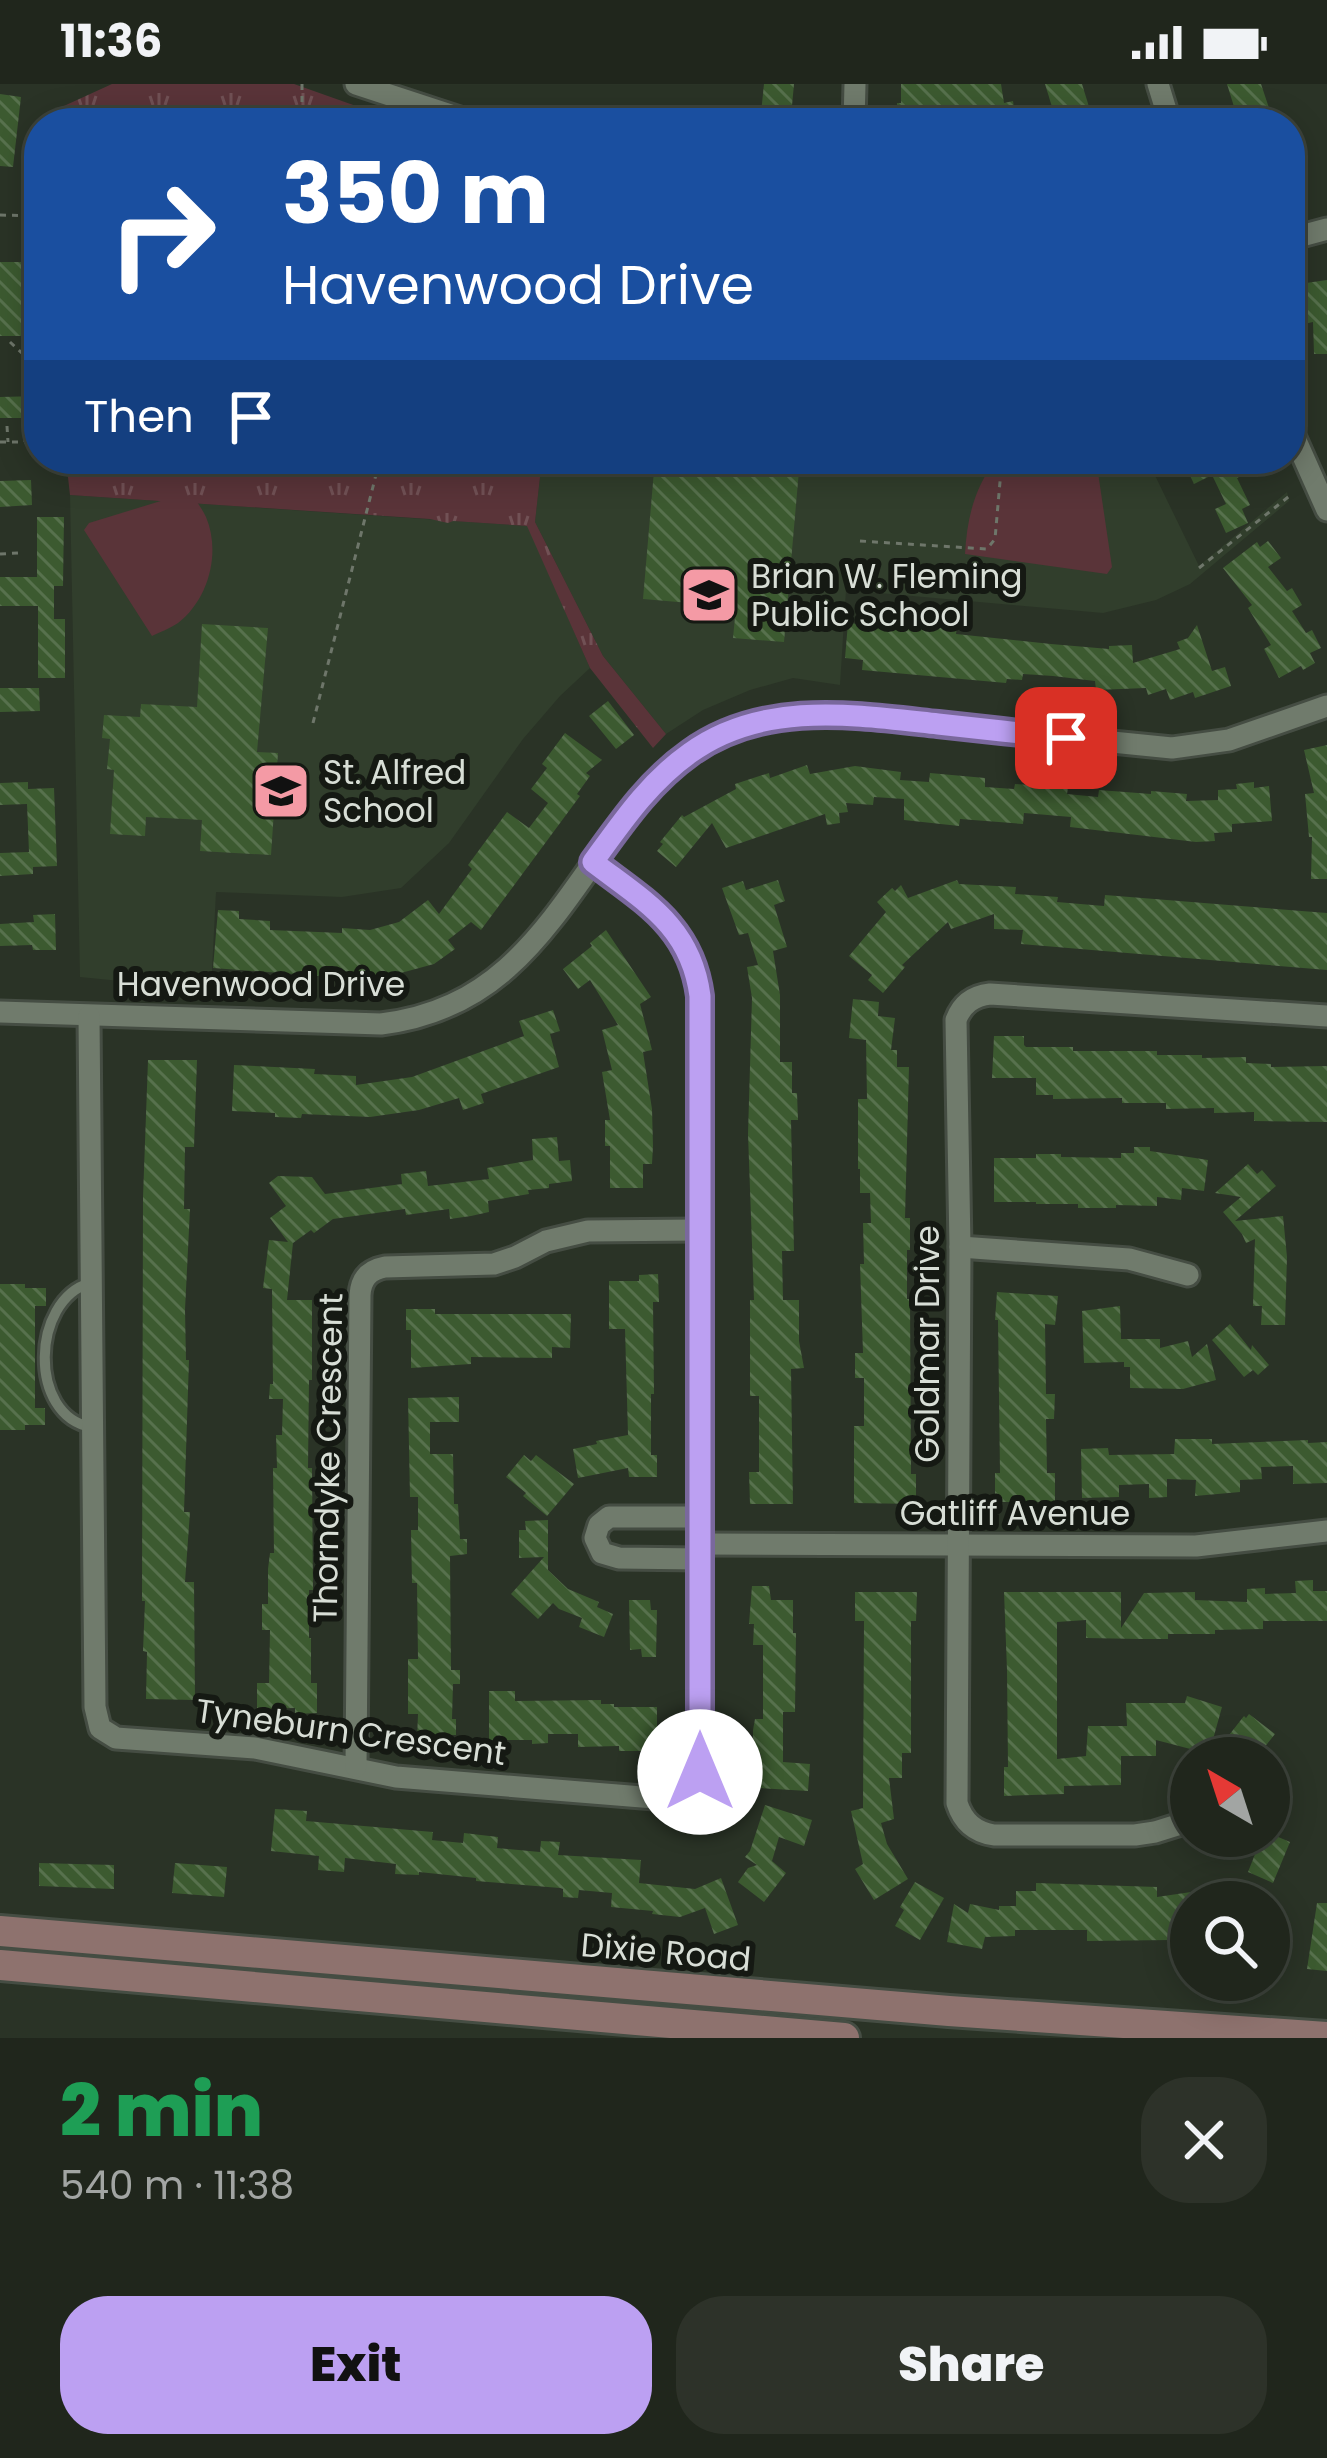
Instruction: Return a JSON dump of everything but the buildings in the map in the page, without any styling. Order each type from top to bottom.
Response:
[{"type":"main road","name":"Dixie Road","points":[[0,1930],[949,2012],[1327,2037]]},
{"type":"main road","points":[[0,1965],[844,2038]]},
{"type":"street","points":[[356,84],[429,108]]},
{"type":"street","points":[[1305,461],[1327,510]]},
{"type":"street","name":"Havenwood Drive","points":[[0,1012],[381,1024],[413,1020],[454,1005],[488,986],[530,946],[641,796],[687,754],[716,737],[764,720],[843,715],[1172,748],[1228,740],[1327,706]]},
{"type":"street","name":"Tyneburn Crescent","points":[[89,1016],[95,1707],[103,1731],[116,1738],[255,1748],[396,1777],[670,1801],[688,1796],[700,1776],[700,996],[682,941],[664,918],[593,862]]},
{"type":"street","name":"Goldmar Drive","points":[[1170,1827],[1136,1835],[994,1835],[976,1830],[964,1819],[956,1795],[960,1247],[956,1030],[961,1010],[973,998],[1000,994],[1327,1016]]},
{"type":"street","name":"Thorndyke Crescent","points":[[356,1767],[360,1295],[365,1277],[385,1267],[494,1264],[558,1237],[588,1231],[698,1230]]},
{"type":"street","points":[[960,1247],[1129,1259],[1188,1275]]},
{"type":"street","name":"Gatliff Avenue","points":[[700,1517],[609,1517],[598,1525],[595,1538],[602,1553],[619,1558],[960,1545],[1196,1546],[1327,1531]]},
{"type":"lane","points":[[93,1282],[72,1290],[60,1305],[49,1329],[45,1355],[48,1381],[62,1411],[70,1421],[94,1428]]},
{"type":"path","points":[[10,342],[24,355]]},
{"type":"path","points":[[7,426],[8,442]]},
{"type":"path","points":[[0,442],[24,442]]},
{"type":"path","points":[[314,723],[376,474]]},
{"type":"path","points":[[860,541],[987,549],[995,539],[1001,474]]},
{"type":"path","points":[[1199,568],[1292,494]]},
{"type":"path","points":[[0,554],[19,553]]},
{"type":"shaded area","name":"Brian W. Fleming Public School","points":[[540,474],[1154,474],[1199,566],[1287,492],[1289,501],[1190,584],[1156,600],[1103,613],[846,590],[840,685],[793,678],[750,690],[703,710],[666,734],[603,656],[535,522]]},
{"type":"shaded area","name":"St. Alfred School","points":[[70,495],[528,526],[590,668],[523,739],[449,843],[401,888],[342,897],[216,892],[211,990],[80,977]]},
{"type":"green space","points":[[112,84],[294,84],[362,108],[60,108]]},
{"type":"green space","points":[[68,474],[540,474],[535,522],[603,656],[666,734],[653,748],[590,668],[527,526],[70,495]]},
{"type":"green space","points":[[986,474],[1098,474],[1112,567],[1107,574],[965,554]]},
{"type":"green space","points":[[190,492],[210,531],[209,574],[189,613],[152,636],[84,530],[89,523]]},
{"type":"place","name":"Brian W. Fleming Public School","points":[[709,595]]},
{"type":"place","name":"St. Alfred School","points":[[281,791]]},
{"type":"route","points":[[700,1772],[700,996],[694,967],[674,928],[593,862],[641,796],[687,754],[748,724],[843,715],[1066,738]]}]
